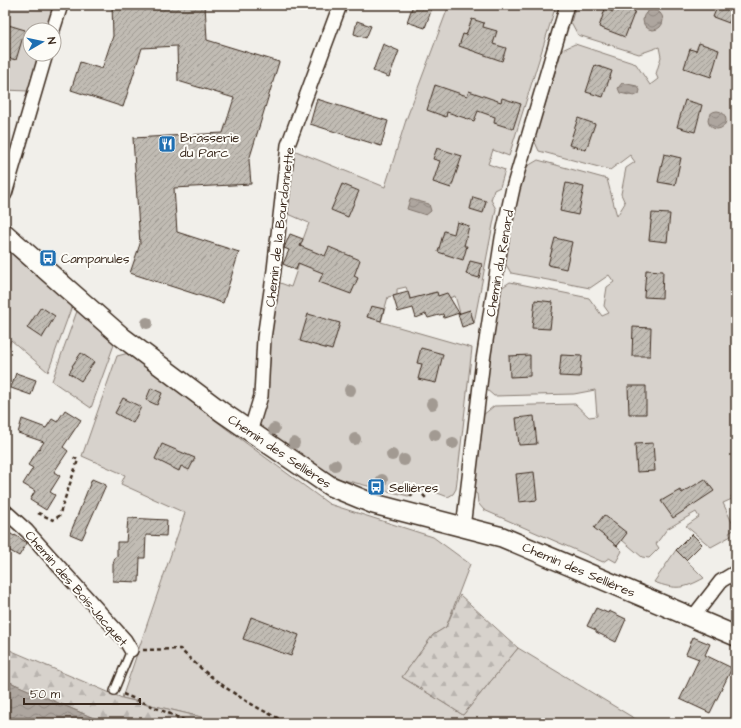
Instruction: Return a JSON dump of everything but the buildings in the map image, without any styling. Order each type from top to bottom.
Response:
[{"type":"street","points":[[56,22],[61,5]]},
{"type":"street","name":"Chemin de la Bourdonnette","points":[[250,432],[261,396],[264,338],[274,270],[288,145],[340,5]]},
{"type":"street","name":"Chemin du Renard","points":[[463,528],[483,360],[502,238],[513,188],[567,5]]},
{"type":"street","points":[[5,194],[44,62]]},
{"type":"street","name":"Chemin des Sellières","points":[[5,234],[122,337],[250,432],[311,474],[348,495],[374,504],[502,537],[736,636]]},
{"type":"street","name":"Chemin des Bois-Jacquet","points":[[5,511],[27,531],[125,640],[131,650]]},
{"type":"street","points":[[693,617],[721,581],[736,572]]},
{"type":"lane","points":[[114,691],[131,650]]},
{"type":"path","points":[[38,513],[53,520],[58,516],[78,460],[71,456]]},
{"type":"path","points":[[131,650],[180,649],[191,660],[242,699],[270,715],[289,723]]},
{"type":"path","points":[[114,691],[154,706],[189,723]]},
{"type":"green space","points":[[5,5],[54,5],[49,22],[22,22],[22,62],[37,62],[28,91],[5,90]]},
{"type":"green space","points":[[449,5],[556,5],[509,156],[493,150],[488,164],[505,170],[500,187],[494,190],[491,200],[496,209],[474,323],[470,310],[460,313],[455,296],[449,298],[446,294],[438,296],[436,292],[428,294],[428,297],[412,304],[406,287],[397,289],[397,295],[388,297],[381,322],[472,348],[456,489],[453,494],[448,497],[427,489],[408,496],[340,479],[312,464],[258,426],[265,398],[271,355],[267,352],[275,281],[291,287],[302,255],[298,253],[309,223],[284,212],[291,149],[385,187],[406,120]]},
{"type":"green space","points":[[576,5],[736,5],[736,495],[731,496],[732,499],[723,503],[735,529],[729,533],[731,536],[711,547],[686,526],[699,517],[696,512],[667,529],[656,544],[659,548],[649,558],[642,557],[622,540],[617,546],[622,551],[616,562],[609,558],[603,562],[484,510],[478,503],[477,494],[474,492],[483,415],[494,406],[575,404],[589,417],[597,416],[595,390],[574,394],[494,396],[486,389],[501,288],[510,282],[589,298],[602,316],[609,313],[604,306],[607,287],[614,282],[609,275],[590,288],[511,273],[505,263],[513,215],[526,167],[538,160],[607,179],[617,216],[625,203],[621,194],[626,168],[635,162],[630,155],[610,170],[539,151],[534,140],[562,50],[575,44],[636,64],[650,85],[658,79],[656,74],[661,57],[659,47],[639,54],[578,35],[571,22]]},
{"type":"green space","points":[[5,248],[72,306],[48,372],[11,340],[5,356]]},
{"type":"green space","points":[[77,311],[115,342],[91,408],[52,381]]},
{"type":"green space","points":[[129,353],[224,427],[329,504],[433,537],[470,564],[446,627],[433,635],[402,677],[463,715],[518,648],[642,723],[226,723],[122,698],[185,513],[121,484],[125,475],[82,456],[117,356]]},
{"type":"green space","points":[[676,550],[704,578],[680,587],[668,586],[654,582]]},
{"type":"green space","points":[[460,595],[518,648],[463,715],[402,677],[433,635],[446,627]]},
{"type":"green space","points":[[5,648],[122,698],[226,723],[105,723],[5,680]]},
{"type":"water","points":[[653,10],[660,13],[663,20],[660,27],[653,30],[646,27],[643,20],[646,13]]},
{"type":"water","points":[[622,83],[637,86],[640,90],[639,94],[634,96],[620,93],[618,88]]},
{"type":"water","points":[[717,111],[723,114],[726,120],[723,126],[717,129],[711,126],[708,120],[711,114]]},
{"type":"water","points":[[410,199],[429,204],[431,211],[426,215],[407,209]]},
{"type":"water","points":[[5,680],[105,723],[5,723]]},
{"type":"place","name":"Brasserie du Parc","points":[[167,144]]},
{"type":"place","name":"Campanules","points":[[48,258]]},
{"type":"place","name":"Sellières","points":[[376,487]]}]
